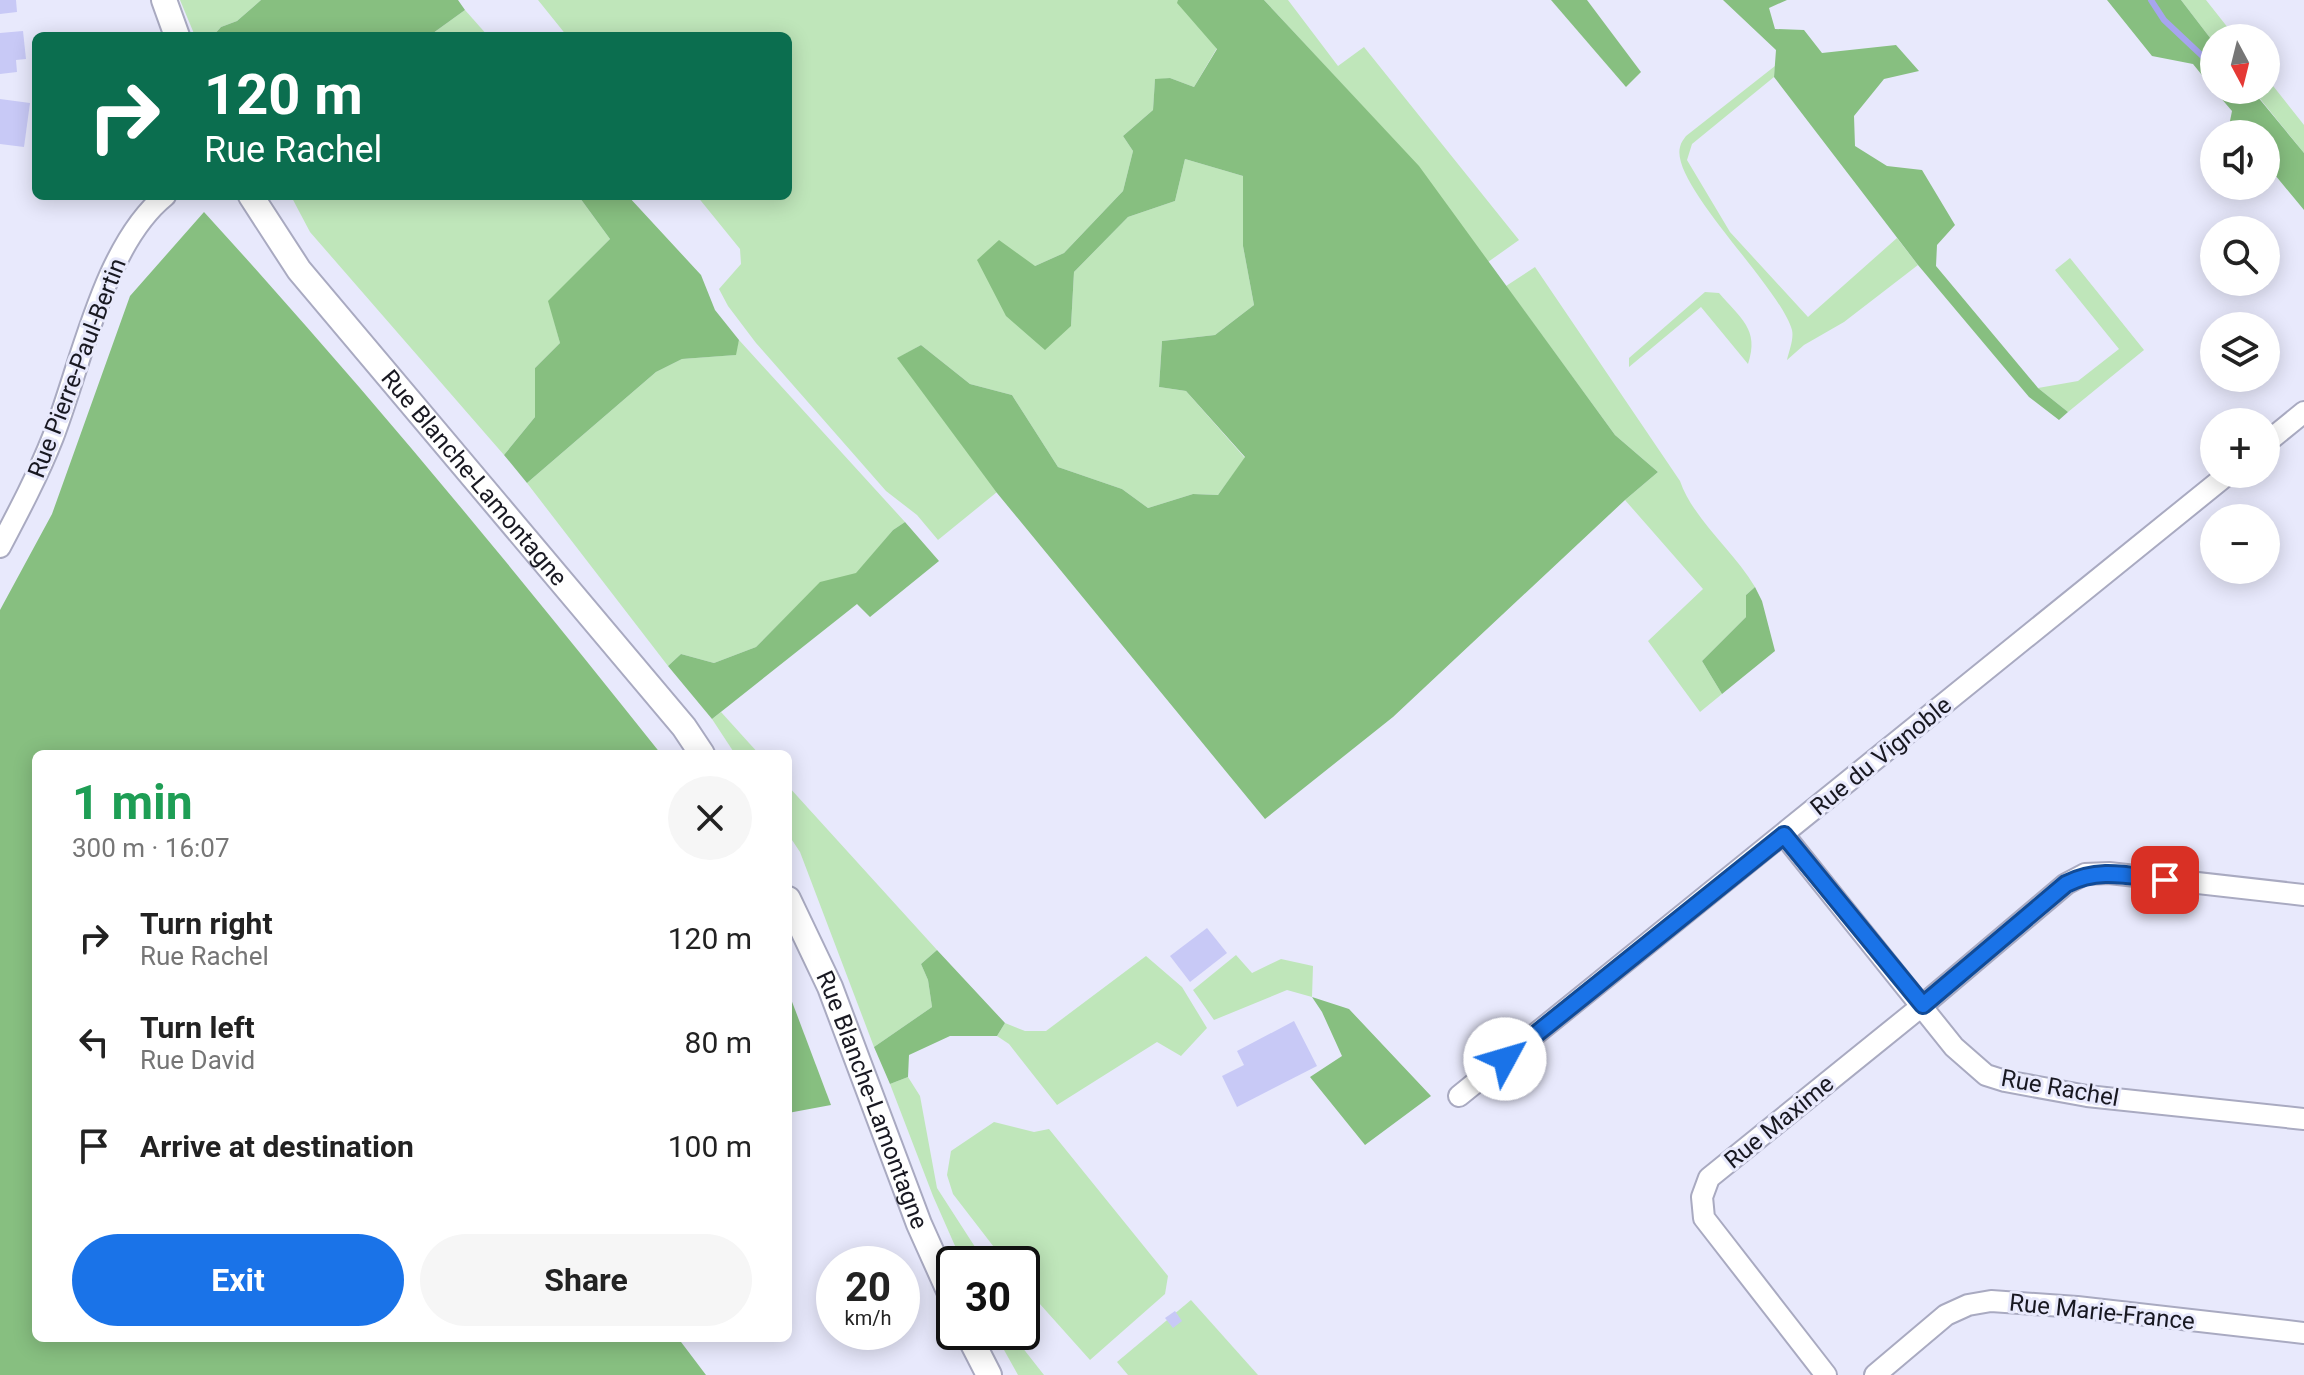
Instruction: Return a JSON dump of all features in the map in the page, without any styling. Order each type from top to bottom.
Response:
[{"type":"street","points":[[164,0],[176,32]]},
{"type":"street","name":"Rue Pierre-Paul-Bertin","points":[[0,547],[6,522],[53,437],[112,269],[131,234],[161,200]]},
{"type":"street","name":"Rue Blanche-Lamontagne","points":[[254,200],[299,270],[684,727],[699,750]]},
{"type":"street","points":[[2280,432],[2304,412]]},
{"type":"street","name":"Rue du Vignoble","points":[[1459,1096],[2211,488]]},
{"type":"street","name":"Rue Rachel","points":[[1784,835],[1969,1063],[1986,1075],[2087,1096],[2304,1119]]},
{"type":"street","name":"Rue Maxime","points":[[1826,1375],[1704,1218],[1702,1197],[1709,1178],[1923,1005],[2066,884],[2085,874],[2109,873],[2304,895]]},
{"type":"street","name":"Rue Blanche-Lamontagne","points":[[792,907],[830,987],[936,1262]]},
{"type":"street","name":"Rue Marie-France","points":[[1875,1375],[1946,1315],[1968,1305],[1991,1301],[2077,1307],[2304,1333]]},
{"type":"street","points":[[976,1350],[989,1375]]},
{"type":"green space","points":[[180,0],[261,0],[237,21],[217,32],[193,32]]},
{"type":"green space","points":[[261,0],[458,0],[465,10],[435,32],[217,32],[237,21]]},
{"type":"green space","points":[[538,0],[1178,0],[1217,48],[1194,87],[1170,78],[1155,80],[1153,110],[1123,136],[1133,151],[1123,191],[1064,253],[1035,266],[1071,326],[1074,272],[1128,217],[1175,201],[1185,159],[1243,176],[1243,246],[1254,305],[1215,335],[1162,341],[1159,387],[1186,391],[1245,458],[1218,495],[1193,494],[1148,508],[1122,489],[1058,467],[1012,395],[970,384],[921,345],[898,358],[997,492],[938,540],[917,515],[886,491],[756,343],[719,289],[741,264],[740,249],[700,200],[792,200],[792,32],[564,32]]},
{"type":"green space","points":[[1178,0],[1264,0],[1419,166],[1615,435],[1658,472],[1393,717],[1265,819],[997,493],[897,358],[921,345],[970,384],[1012,395],[1058,467],[1122,489],[1148,508],[1193,494],[1218,495],[1245,457],[1186,391],[1159,387],[1162,341],[1215,335],[1254,305],[1243,246],[1243,176],[1185,159],[1175,201],[1128,217],[1074,272],[1071,326],[1045,350],[1006,316],[977,260],[999,240],[1035,266],[1064,253],[1123,191],[1133,151],[1123,136],[1153,110],[1155,79],[1170,78],[1194,87],[1217,49],[1177,3]]},
{"type":"green space","points":[[1264,0],[1288,0],[1338,66],[1364,47],[1519,240],[1488,262],[1418,166]]},
{"type":"green space","points":[[1551,0],[1587,0],[1641,72],[1626,87]]},
{"type":"green space","points":[[1723,0],[1787,0],[1769,8],[1775,29],[1804,30],[1822,53],[1896,45],[1919,71],[1884,79],[1854,116],[1855,146],[1887,166],[1922,170],[1955,225],[1937,245],[1936,266],[2038,388],[2068,412],[2059,420],[2029,397],[1918,265],[1774,77],[1776,50]]},
{"type":"green space","points":[[2107,0],[2181,0],[2200,25],[2200,73],[2193,64],[2152,56]]},
{"type":"green space","points":[[2181,0],[2206,0],[2225,24],[2200,25]]},
{"type":"green space","points":[[465,10],[484,32],[435,32]]},
{"type":"green space","points":[[1775,66],[1774,77],[1692,144],[1687,160],[1730,232],[1808,317],[1897,238],[1918,265],[1844,322],[1804,345],[1787,360],[1792,330],[1783,311],[1692,185],[1681,164],[1680,147],[1686,136]]},
{"type":"green space","points":[[2280,95],[2304,125],[2304,153],[2280,120],[2264,104],[2280,104]]},
{"type":"green space","points":[[2226,104],[2264,104],[2277,120],[2230,120],[2232,111]]},
{"type":"green space","points":[[2280,124],[2304,153],[2304,210],[2280,181]]},
{"type":"green space","points":[[293,200],[581,200],[610,239],[549,301],[560,343],[535,368],[535,417],[504,455],[310,232]]},
{"type":"green space","points":[[581,200],[632,200],[701,275],[715,310],[739,340],[736,355],[682,359],[656,372],[527,483],[504,455],[535,417],[535,368],[560,343],[548,301],[610,239]]},
{"type":"green space","points":[[204,212],[437,479],[658,750],[32,750],[32,1342],[681,1342],[706,1375],[0,1375],[0,610],[52,514],[130,296]]},
{"type":"green space","points":[[2070,258],[2144,350],[2068,412],[2038,388],[2078,381],[2119,349],[2055,270]]},
{"type":"green space","points":[[1535,267],[1680,481],[1694,509],[1755,587],[1746,595],[1746,617],[1702,661],[1722,694],[1700,712],[1648,641],[1703,589],[1625,500],[1658,472],[1615,435],[1506,286]]},
{"type":"green space","points":[[1705,292],[1719,293],[1746,325],[1751,342],[1748,364],[1701,307],[1629,367],[1629,358]]},
{"type":"green space","points":[[739,340],[905,522],[893,530],[856,574],[820,583],[756,647],[714,663],[681,654],[668,666],[527,483],[656,372],[682,359],[735,355]]},
{"type":"green space","points":[[905,522],[939,561],[870,617],[857,604],[712,719],[668,666],[681,654],[714,663],[756,647],[820,582],[856,573],[893,530]]},
{"type":"green space","points":[[1755,587],[1762,601],[1775,651],[1722,694],[1702,661],[1746,617],[1746,595]]},
{"type":"green space","points":[[721,712],[755,750],[732,750],[712,719]]},
{"type":"green space","points":[[792,790],[937,950],[921,964],[928,980],[932,1007],[874,1047],[800,852],[792,840]]},
{"type":"green space","points":[[937,950],[1005,1023],[997,1036],[950,1036],[909,1055],[908,1077],[890,1084],[874,1047],[932,1007],[928,980],[921,964]]},
{"type":"green space","points":[[1236,955],[1252,973],[1281,959],[1313,966],[1312,997],[1287,990],[1214,1020],[1193,990]]},
{"type":"green space","points":[[1146,956],[1182,987],[1207,1028],[1181,1056],[1157,1042],[1057,1105],[1009,1044],[997,1036],[1005,1023],[1025,1031],[1046,1031]]},
{"type":"green space","points":[[1312,997],[1349,1009],[1431,1096],[1365,1145],[1310,1077],[1342,1056]]},
{"type":"green space","points":[[792,1002],[831,1105],[792,1112]]},
{"type":"green space","points":[[908,1077],[920,1096],[937,1188],[974,1246],[955,1246],[890,1084]]},
{"type":"green space","points":[[994,1122],[1034,1132],[1049,1129],[1168,1276],[1165,1294],[1090,1360],[1040,1304],[1040,1246],[993,1246],[953,1194],[947,1175],[951,1151]]},
{"type":"green space","points":[[1191,1300],[1258,1375],[1128,1375],[1117,1362]]},
{"type":"green space","points":[[1004,1350],[1024,1350],[1044,1375],[1018,1375]]},
{"type":"building","points":[[0,0],[16,0],[17,12],[0,14]]},
{"type":"building","points":[[23,31],[26,59],[16,60],[17,72],[0,74],[0,33]]},
{"type":"building","points":[[0,99],[30,103],[24,147],[0,144]]},
{"type":"building","points":[[1207,928],[1227,953],[1190,982],[1170,956]]},
{"type":"building","points":[[1294,1021],[1317,1066],[1237,1107],[1222,1076],[1244,1065],[1237,1051]]},
{"type":"building","points":[[1175,1311],[1182,1321],[1173,1328],[1165,1318]]},
{"type":"waterway","points":[[2151,0],[2164,20],[2200,54]]},
{"type":"route","points":[[1505,1059],[1784,835],[1923,1005],[2066,884],[2085,874],[2109,873],[2165,880]]}]
